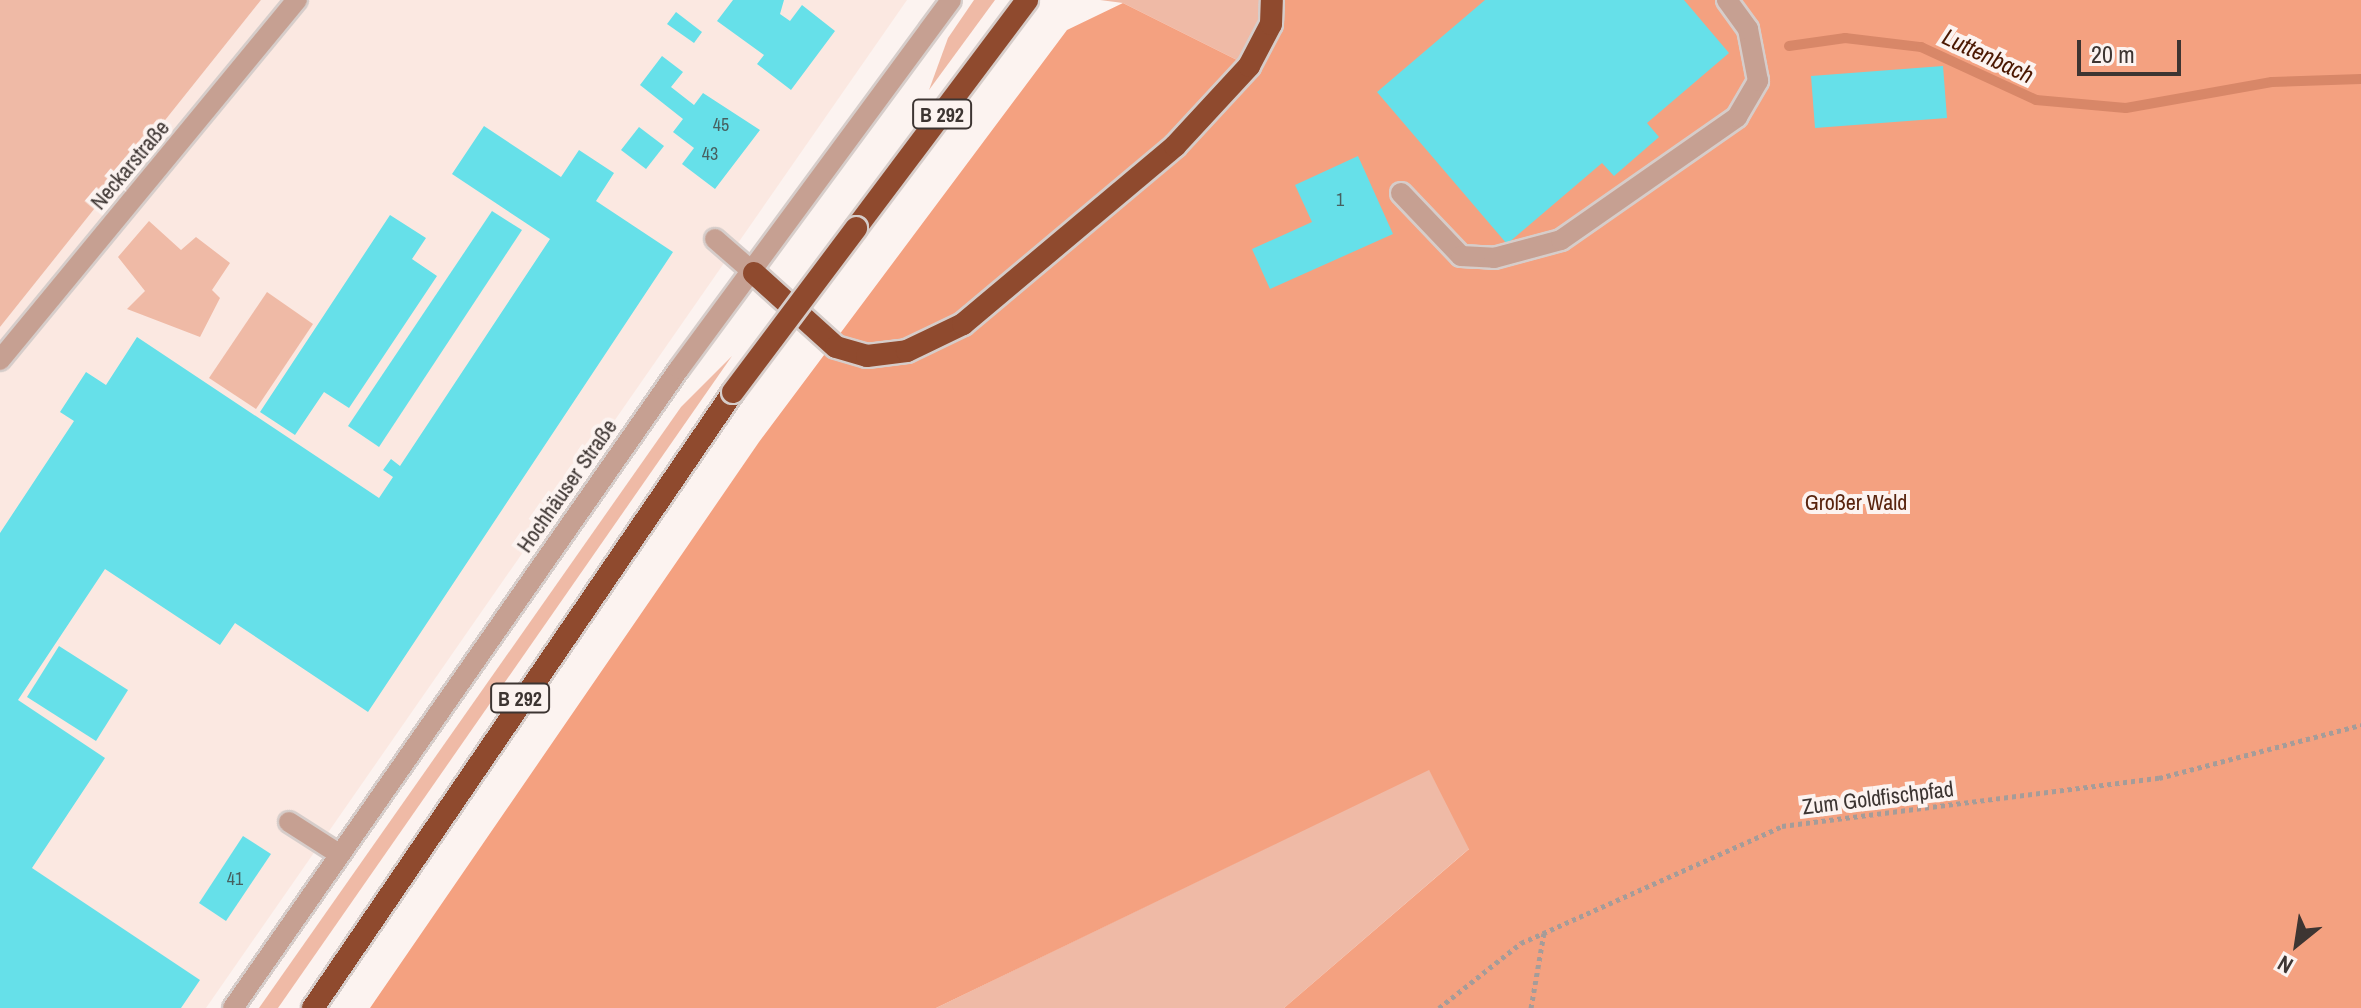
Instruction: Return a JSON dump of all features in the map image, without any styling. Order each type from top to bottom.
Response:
[{"type":"highway","name":"B 292","points":[[313,1008],[733,392],[1027,0]]},
{"type":"highway","points":[[754,273],[836,347],[867,356],[907,351],[963,324],[1175,146],[1249,66],[1271,24],[1272,0]]},
{"type":"street","name":"Neckarstraße","points":[[0,360],[297,0]]},
{"type":"street","name":"Hochhäuser Straße","points":[[233,1008],[336,852],[951,0]]},
{"type":"street","points":[[1401,193],[1461,256],[1494,258],[1561,240],[1737,117],[1758,81],[1748,29],[1727,0]]},
{"type":"street","points":[[715,239],[754,273]]},
{"type":"street","points":[[289,822],[336,852]]},
{"type":"path","name":"Zum Goldfischpfad","points":[[1439,1008],[1544,932],[1782,826],[2159,778],[2361,725]]},
{"type":"path","points":[[1531,1008],[1544,932]]},
{"type":"shaded area","points":[[0,0],[261,0],[0,327]]},
{"type":"shaded area","points":[[261,0],[907,0],[206,1008],[0,1008],[0,327]]},
{"type":"shaded area","points":[[974,0],[995,0],[929,90],[948,38]]},
{"type":"shaded area","points":[[1100,0],[1272,0],[1249,66],[1123,3]]},
{"type":"shaded area","points":[[149,221],[181,250],[196,237],[230,263],[212,290],[220,298],[200,337],[127,309],[145,291],[118,257]]},
{"type":"shaded area","points":[[267,292],[313,324],[256,409],[209,378]]},
{"type":"shaded area","points":[[732,356],[278,1008],[259,1008],[681,407]]},
{"type":"shaded area","points":[[1429,769],[1470,848],[1284,1008],[936,1008]]},
{"type":"green space","name":"Großer Wald","points":[[1272,0],[2361,0],[2361,1008],[1284,1008],[1469,849],[1429,770],[936,1008],[370,1008],[759,442],[1067,30],[1123,3],[1249,66]]},
{"type":"building","points":[[733,0],[784,0],[780,14],[790,21],[802,5],[835,31],[791,90],[757,64],[764,55],[717,21]]},
{"type":"building","points":[[1485,0],[1684,0],[1729,53],[1647,123],[1659,137],[1614,176],[1602,163],[1507,244],[1377,92]]},
{"type":"building","points":[[676,12],[702,32],[694,43],[667,24]]},
{"type":"building","points":[[662,56],[683,72],[671,87],[694,105],[703,93],[760,130],[715,189],[682,164],[694,148],[673,132],[683,119],[640,85]]},
{"type":"building","points":[[1943,66],[1947,118],[1815,128],[1811,76]]},
{"type":"building","points":[[484,126],[561,177],[579,150],[614,173],[596,201],[673,252],[368,712],[235,623],[220,645],[105,569],[18,700],[105,758],[32,868],[200,980],[181,1008],[0,1008],[0,533],[74,421],[60,412],[86,372],[106,385],[137,337],[379,498],[393,477],[383,470],[391,459],[400,466],[550,239],[452,174]]},
{"type":"building","points":[[639,127],[664,146],[646,169],[621,150]]},
{"type":"building","points":[[1358,156],[1393,234],[1270,289],[1252,249],[1312,222],[1295,185]]},
{"type":"building","points":[[492,211],[522,230],[379,447],[348,426]]},
{"type":"building","points":[[390,215],[426,238],[412,259],[437,276],[349,408],[324,392],[295,435],[260,412]]},
{"type":"building","points":[[59,646],[128,690],[96,741],[27,697]]},
{"type":"building","points":[[243,836],[271,854],[226,921],[199,903]]},
{"type":"waterway","name":"Luttenbach","points":[[1789,46],[1845,38],[1921,47],[2036,100],[2126,108],[2272,82],[2361,79]]}]
